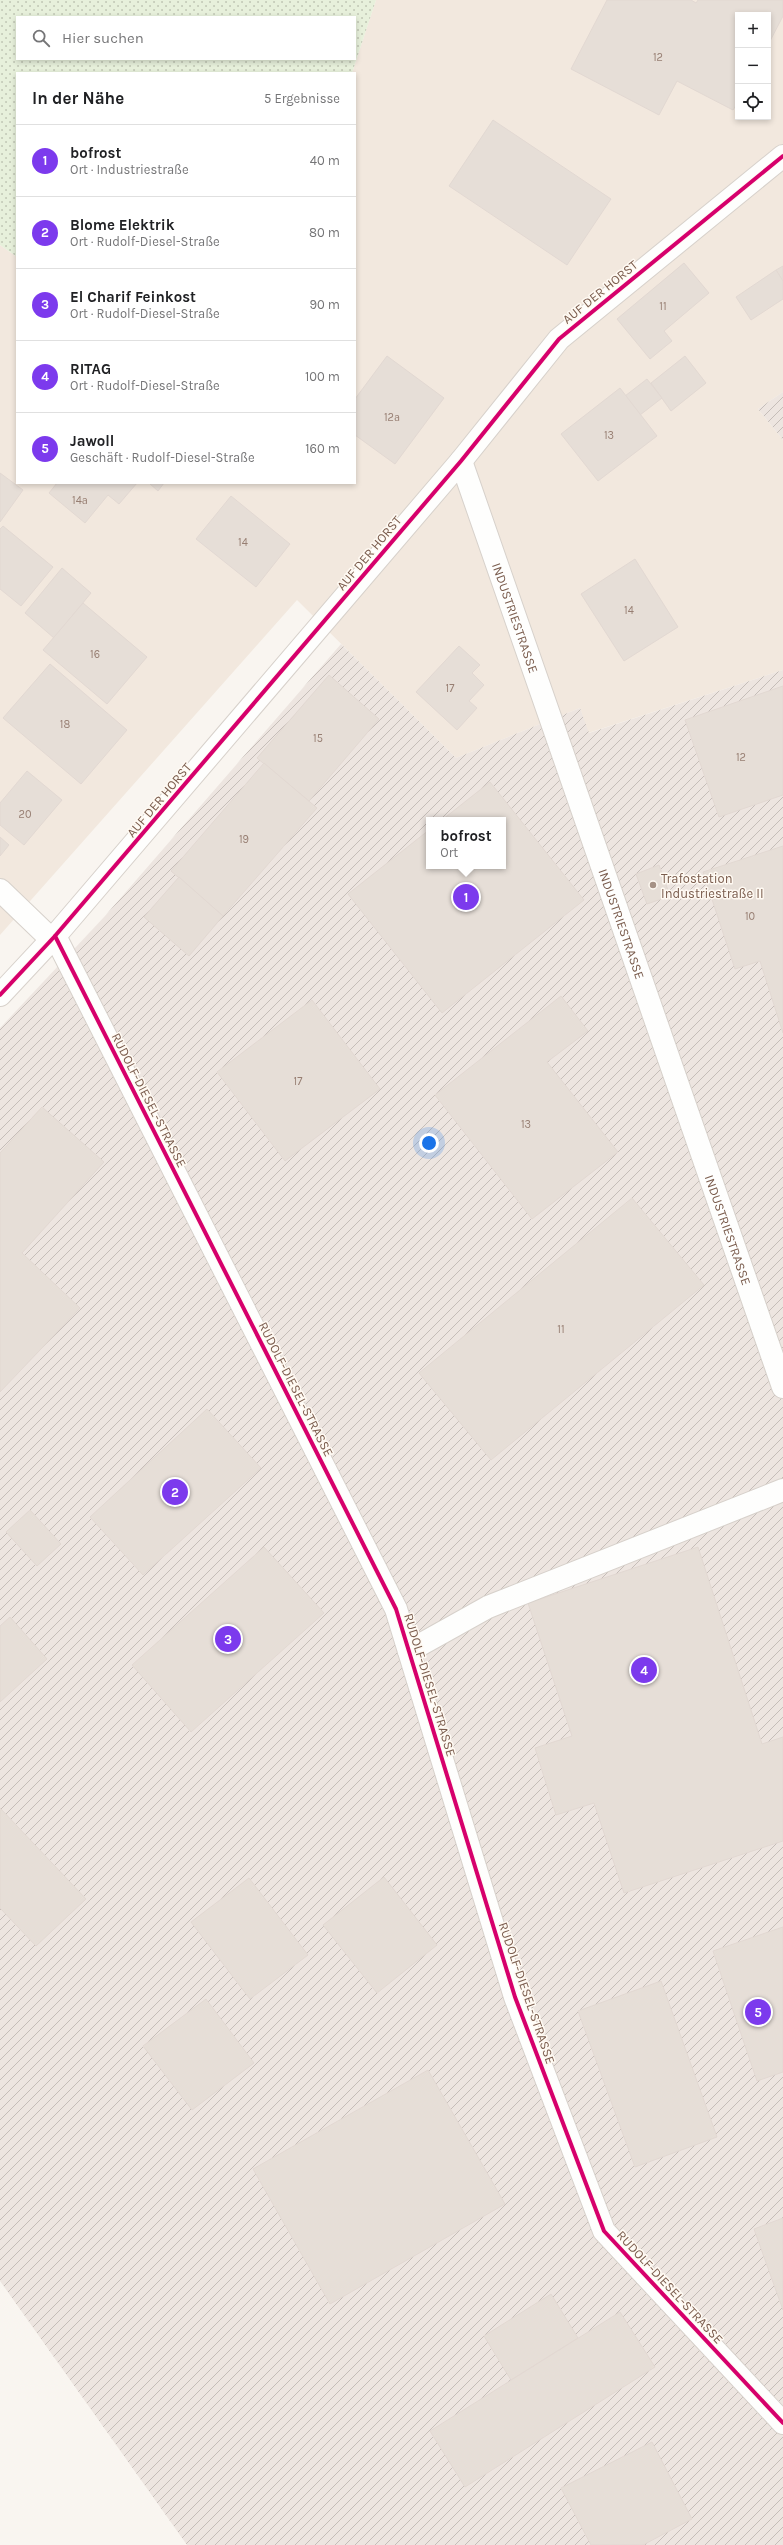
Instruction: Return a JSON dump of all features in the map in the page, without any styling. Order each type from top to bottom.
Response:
[{"type":"street","name":"AUF DER HORST","points":[[0,995],[54,938],[461,461],[560,339],[783,156]]},
{"type":"street","name":"INDUSTRIESTRASSE","points":[[461,461],[783,1387]]},
{"type":"street","name":"RUDOLF-DIESEL-STRASSE","points":[[0,890],[54,938],[396,1609],[515,1997],[604,2231],[783,2423]]},
{"type":"street","points":[[409,1651],[488,1607],[783,1490]]},
{"type":"shaded area","points":[[376,0],[783,0],[783,392],[758,409],[783,440],[783,670],[588,733],[580,708],[456,758],[297,600],[0,935],[0,245],[16,256],[16,484],[356,484],[356,72],[352,72]]},
{"type":"shaded area","points":[[783,392],[783,440],[758,409]]},
{"type":"shaded area","points":[[341,644],[456,758],[580,708],[589,733],[783,670],[783,2545],[187,2545],[0,2281],[0,1028],[105,916]]},
{"type":"green space","points":[[0,0],[376,0],[352,72],[16,72],[16,256],[0,245]]},
{"type":"building","points":[[607,0],[691,0],[696,3],[698,0],[783,0],[783,16],[771,39],[771,12],[735,12],[735,107],[733,110],[677,81],[659,115],[571,69]]},
{"type":"building","points":[[493,120],[611,199],[567,265],[449,186]]},
{"type":"building","points":[[684,263],[709,293],[664,331],[672,341],[650,359],[617,319]]},
{"type":"building","points":[[783,266],[783,281],[776,270]]},
{"type":"building","points":[[776,270],[783,281],[783,299],[751,320],[736,297]]},
{"type":"building","points":[[387,356],[444,398],[395,464],[356,436],[356,398]]},
{"type":"building","points":[[685,356],[706,383],[671,411],[651,383]]},
{"type":"building","points":[[647,379],[662,398],[640,415],[625,396]]},
{"type":"building","points":[[620,388],[657,436],[598,481],[561,434]]},
{"type":"building","points":[[0,473],[23,490],[0,522]]},
{"type":"building","points":[[56,484],[136,484],[119,504],[108,495],[85,523],[49,493]]},
{"type":"building","points":[[150,484],[163,484],[158,491]]},
{"type":"building","points":[[231,496],[290,544],[256,587],[196,539]]},
{"type":"building","points":[[3,526],[53,567],[21,606],[0,589],[0,529]]},
{"type":"building","points":[[635,559],[678,627],[624,661],[581,594]]},
{"type":"building","points":[[62,568],[91,593],[54,638],[25,613]]},
{"type":"building","points":[[83,603],[147,657],[107,704],[43,650]]},
{"type":"building","points":[[459,646],[480,665],[472,673],[484,685],[469,701],[477,708],[457,730],[416,692]]},
{"type":"building","points":[[50,664],[127,730],[81,784],[3,718]]},
{"type":"building","points":[[329,675],[379,719],[309,801],[257,758]]},
{"type":"building","points":[[783,686],[783,795],[719,817],[685,720]]},
{"type":"building","points":[[264,763],[317,808],[223,916],[171,871]]},
{"type":"building","points":[[27,771],[62,800],[24,845],[0,825],[0,803]]},
{"type":"building","points":[[490,782],[584,900],[442,1013],[348,894],[426,832],[426,869],[506,869],[506,817],[446,817]]},
{"type":"building","points":[[0,837],[9,845],[0,856]]},
{"type":"building","points":[[783,846],[783,1033],[760,961],[735,969],[703,872]]},
{"type":"building","name":"Trafostation Industriestraße II","points":[[659,865],[670,896],[647,904],[636,874]]},
{"type":"building","points":[[179,877],[223,916],[189,956],[144,917]]},
{"type":"building","points":[[561,996],[588,1031],[547,1062],[618,1152],[532,1219],[435,1095]]},
{"type":"building","points":[[312,1000],[380,1089],[285,1161],[217,1072]]},
{"type":"building","points":[[42,1107],[104,1162],[22,1253],[80,1308],[0,1392],[0,1153]]},
{"type":"building","points":[[632,1198],[704,1285],[491,1460],[419,1373]]},
{"type":"building","points":[[207,1409],[261,1468],[143,1575],[90,1517]]},
{"type":"building","points":[[30,1510],[61,1544],[37,1566],[6,1532]]},
{"type":"building","points":[[264,1547],[324,1613],[191,1732],[132,1665]]},
{"type":"building","points":[[698,1547],[762,1744],[783,1737],[783,1841],[624,1893],[594,1803],[556,1815],[535,1748],[572,1736],[528,1603]]},
{"type":"building","points":[[10,1617],[47,1659],[0,1702],[0,1626]]},
{"type":"building","points":[[0,1808],[86,1899],[36,1946],[0,1908]]},
{"type":"building","points":[[384,1877],[437,1945],[377,1993],[323,1925]]},
{"type":"building","points":[[249,1878],[308,1955],[250,1999],[191,1922]]},
{"type":"building","points":[[783,1927],[783,2072],[757,2081],[713,1951]]},
{"type":"building","points":[[661,1981],[717,2137],[635,2167],[578,2011]]},
{"type":"building","points":[[206,1999],[254,2063],[192,2110],[143,2046]]},
{"type":"building","points":[[428,2070],[505,2204],[330,2304],[253,2169]]},
{"type":"building","points":[[783,2218],[783,2310],[754,2229]]},
{"type":"building","points":[[551,2294],[578,2338],[511,2380],[484,2336]]},
{"type":"building","points":[[620,2312],[655,2367],[465,2487],[430,2431]]},
{"type":"building","points":[[652,2442],[692,2519],[643,2545],[591,2545],[561,2488]]},
{"type":"cycle path","points":[[0,995],[55,936],[461,461],[559,339],[783,156]]},
{"type":"cycle path","points":[[55,936],[396,1609],[515,1997],[604,2231],[783,2423]]},
{"type":"place","name":"Trafostation Industriestraße II","points":[[653,885]]},
{"type":"place","name":"bofrost","points":[[466,897]]},
{"type":"place","name":"Blome Elektrik","points":[[175,1492]]},
{"type":"place","name":"El Charif Feinkost","points":[[228,1639]]},
{"type":"place","name":"RITAG","points":[[644,1670]]},
{"type":"place","name":"Jawoll","points":[[758,2012]]}]
